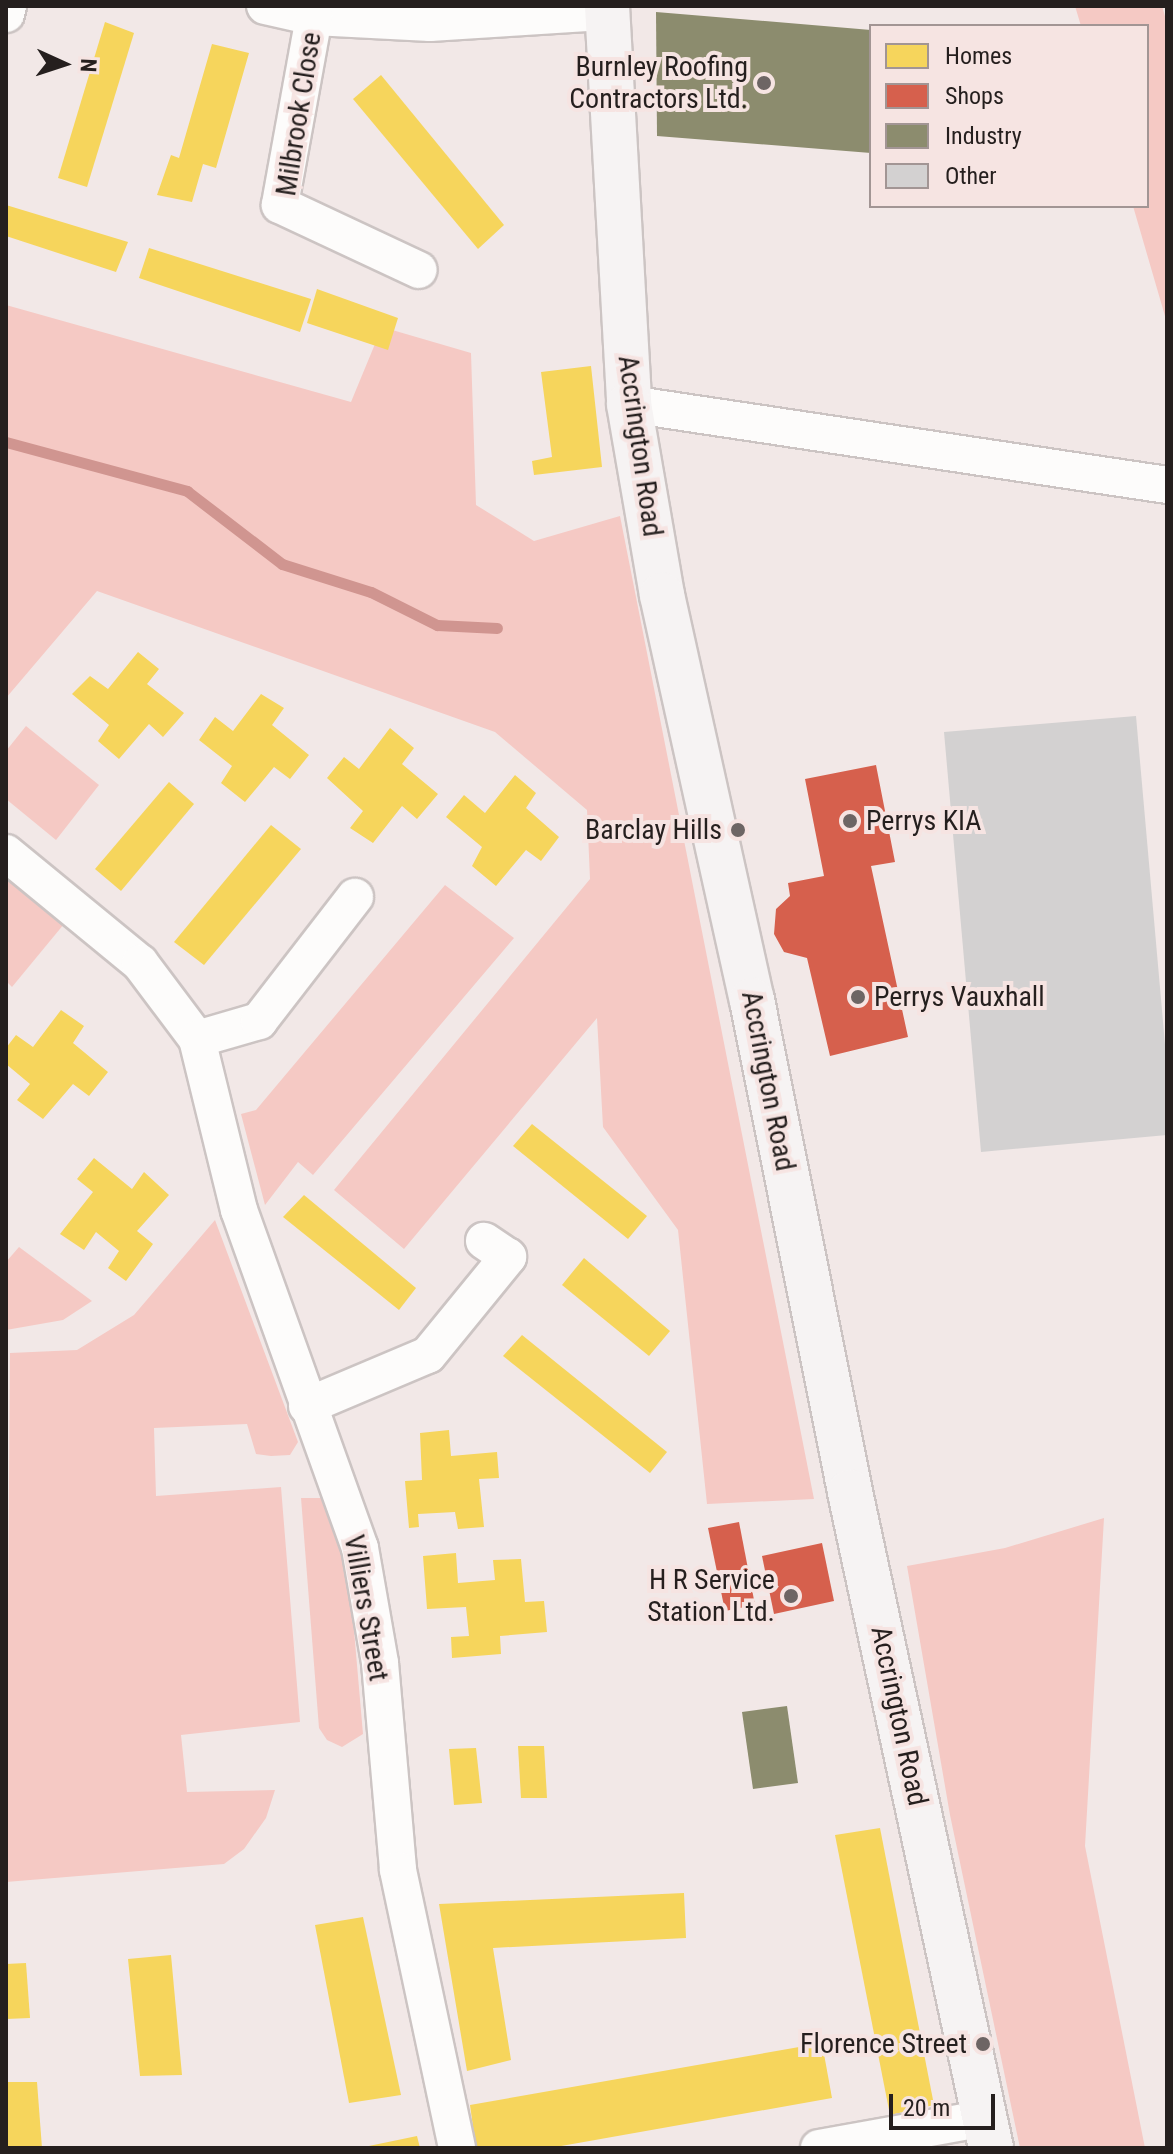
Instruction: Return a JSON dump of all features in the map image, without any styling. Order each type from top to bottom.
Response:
[{"type":"main road","name":"Accrington Road","points":[[607,9],[629,404],[662,595],[752,1000],[850,1492],[988,2133]]},
{"type":"street","points":[[6,14],[8,6]]},
{"type":"street","points":[[265,6],[314,17],[430,23],[607,9]]},
{"type":"street","name":"Milbrook Close","points":[[314,17],[280,205],[419,270]]},
{"type":"street","points":[[629,404],[1167,485]]},
{"type":"street","name":"Villiers Street","points":[[6,853],[140,963],[197,1039],[239,1210],[360,1548],[380,1663],[398,1870],[457,2148]]},
{"type":"street","points":[[197,1039],[259,1021],[355,897]]},
{"type":"street","points":[[307,1406],[428,1355],[508,1257],[484,1241]]},
{"type":"street","points":[[819,2148],[988,2133]]},
{"type":"shaded area","points":[[1075,6],[1162,6],[1167,23],[1167,323],[1134,208],[1149,208],[1149,24],[1080,24]]},
{"type":"shaded area","points":[[6,305],[351,402],[382,327],[471,353],[476,505],[534,541],[620,516],[814,1499],[707,1504],[678,1230],[603,1127],[597,1018],[404,1249],[334,1190],[590,879],[587,810],[495,732],[97,591],[6,698]]},
{"type":"shaded area","points":[[26,726],[99,785],[56,840],[6,799],[6,751]]},
{"type":"shaded area","points":[[8,877],[64,924],[12,987],[6,981]]},
{"type":"shaded area","points":[[445,885],[514,938],[313,1175],[298,1162],[265,1205],[241,1114],[256,1110]]},
{"type":"shaded area","points":[[215,1220],[298,1442],[290,1455],[271,1456],[256,1454],[247,1424],[154,1428],[156,1496],[281,1487],[300,1722],[181,1735],[187,1792],[275,1790],[266,1818],[244,1849],[224,1864],[6,1882],[10,1353],[77,1350],[134,1315]]},
{"type":"shaded area","points":[[19,1247],[92,1301],[63,1320],[6,1330],[6,1262]]},
{"type":"shaded area","points":[[301,1498],[323,1498],[337,1533],[353,1619],[363,1734],[342,1747],[327,1740],[319,1728]]},
{"type":"shaded area","points":[[1104,1518],[1085,1846],[1145,2148],[1020,2148],[950,1815],[907,1566],[1005,1548]]},
{"type":"building: Homes","points":[[105,22],[134,33],[87,187],[58,178]]},
{"type":"building: Homes","points":[[212,44],[249,53],[216,168],[203,164],[192,202],[157,195],[171,155],[179,158]]},
{"type":"building: Homes","points":[[381,75],[504,225],[478,249],[353,99]]},
{"type":"building: Homes","points":[[6,205],[128,242],[116,272],[6,236]]},
{"type":"building: Homes","points":[[149,248],[311,299],[300,332],[139,278]]},
{"type":"building: Homes","points":[[317,289],[398,318],[388,350],[307,323]]},
{"type":"building: Homes","points":[[591,366],[602,467],[534,475],[532,461],[552,457],[541,372]]},
{"type":"building: Homes","points":[[138,652],[159,669],[147,684],[184,713],[163,737],[149,724],[119,759],[98,741],[109,725],[72,694],[90,676],[108,689]]},
{"type":"building: Homes","points":[[261,694],[284,708],[272,725],[309,755],[290,779],[274,767],[245,802],[221,783],[232,766],[199,740],[215,717],[233,731]]},
{"type":"building: Homes","points":[[390,728],[414,748],[402,764],[438,794],[417,819],[402,806],[373,843],[350,828],[363,811],[327,778],[344,757],[359,769]]},
{"type":"building: Homes","points":[[515,775],[536,793],[526,808],[559,837],[541,861],[526,850],[496,886],[472,866],[482,847],[446,817],[464,795],[485,813]]},
{"type":"building: Homes","points":[[169,782],[194,804],[121,891],[95,869]]},
{"type":"building: Homes","points":[[271,825],[301,849],[204,965],[174,942]]},
{"type":"building: Homes","points":[[61,1010],[84,1026],[73,1043],[108,1072],[89,1096],[73,1084],[43,1119],[17,1100],[30,1084],[6,1064],[6,1048],[16,1035],[33,1047]]},
{"type":"building: Homes","points":[[532,1124],[647,1216],[628,1239],[513,1146]]},
{"type":"building: Homes","points":[[94,1158],[132,1189],[144,1172],[169,1195],[137,1231],[153,1244],[126,1281],[108,1268],[119,1251],[96,1232],[84,1250],[60,1234],[93,1192],[77,1179]]},
{"type":"building: Homes","points":[[304,1195],[416,1288],[399,1310],[283,1217]]},
{"type":"building: Homes","points":[[584,1258],[670,1331],[649,1356],[562,1285]]},
{"type":"building: Homes","points":[[522,1335],[667,1452],[650,1473],[503,1356]]},
{"type":"building: Homes","points":[[449,1430],[451,1456],[497,1452],[499,1478],[479,1479],[484,1527],[458,1529],[455,1512],[418,1514],[419,1527],[409,1528],[405,1481],[422,1480],[420,1433]]},
{"type":"building: Homes","points":[[456,1553],[458,1583],[495,1580],[493,1560],[521,1559],[525,1602],[544,1601],[547,1632],[500,1636],[501,1654],[452,1658],[451,1637],[469,1636],[466,1607],[427,1609],[423,1556]]},
{"type":"building: Homes","points":[[518,1746],[544,1746],[547,1798],[521,1798]]},
{"type":"building: Homes","points":[[476,1748],[482,1803],[454,1805],[449,1749]]},
{"type":"building: Homes","points":[[880,1828],[934,2105],[890,2115],[835,1835]]},
{"type":"building: Homes","points":[[684,1893],[686,1938],[493,1948],[511,2060],[467,2071],[439,1904]]},
{"type":"building: Homes","points":[[363,1917],[401,2095],[349,2103],[315,1925]]},
{"type":"building: Homes","points":[[171,1955],[182,2075],[140,2076],[128,1959]]},
{"type":"building: Homes","points":[[26,1963],[30,2018],[6,2019],[6,1964]]},
{"type":"building: Homes","points":[[822,2043],[832,2098],[550,2148],[476,2148],[470,2105]]},
{"type":"building: Homes","points":[[6,2082],[37,2082],[42,2148],[6,2148]]},
{"type":"building: Homes","points":[[417,2136],[420,2148],[364,2148],[364,2147]]},
{"type":"building: Shops","name":"Perrys Vauxhall","points":[[876,765],[895,862],[871,866],[908,1037],[830,1056],[807,958],[784,952],[774,934],[776,909],[790,896],[788,883],[824,876],[805,779]]},
{"type":"building: Shops","points":[[739,1522],[755,1605],[725,1611],[708,1528]]},
{"type":"building: Shops","points":[[822,1543],[834,1601],[774,1614],[762,1556]]},
{"type":"building: Industry","name":"Burnley Roofing Contractors Ltd.","points":[[656,12],[869,30],[869,153],[657,136]]},
{"type":"building: Industry","points":[[787,1706],[798,1783],[753,1789],[742,1712]]},
{"type":"building: Other","points":[[1136,716],[1167,1067],[1167,1135],[981,1152],[944,732]]},
{"type":"waterway","points":[[6,442],[187,491],[282,564],[371,592],[437,625],[497,628]]},
{"type":"place","name":"Burnley Roofing Contractors Ltd.","points":[[764,83]]},
{"type":"place","name":"Perrys KIA","points":[[850,821]]},
{"type":"place","name":"Barclay Hills","points":[[738,830]]},
{"type":"place","name":"Perrys Vauxhall","points":[[858,997]]},
{"type":"place","name":"H R Service Station Ltd.","points":[[791,1596]]},
{"type":"place","name":"Florence Street","points":[[983,2044]]}]
